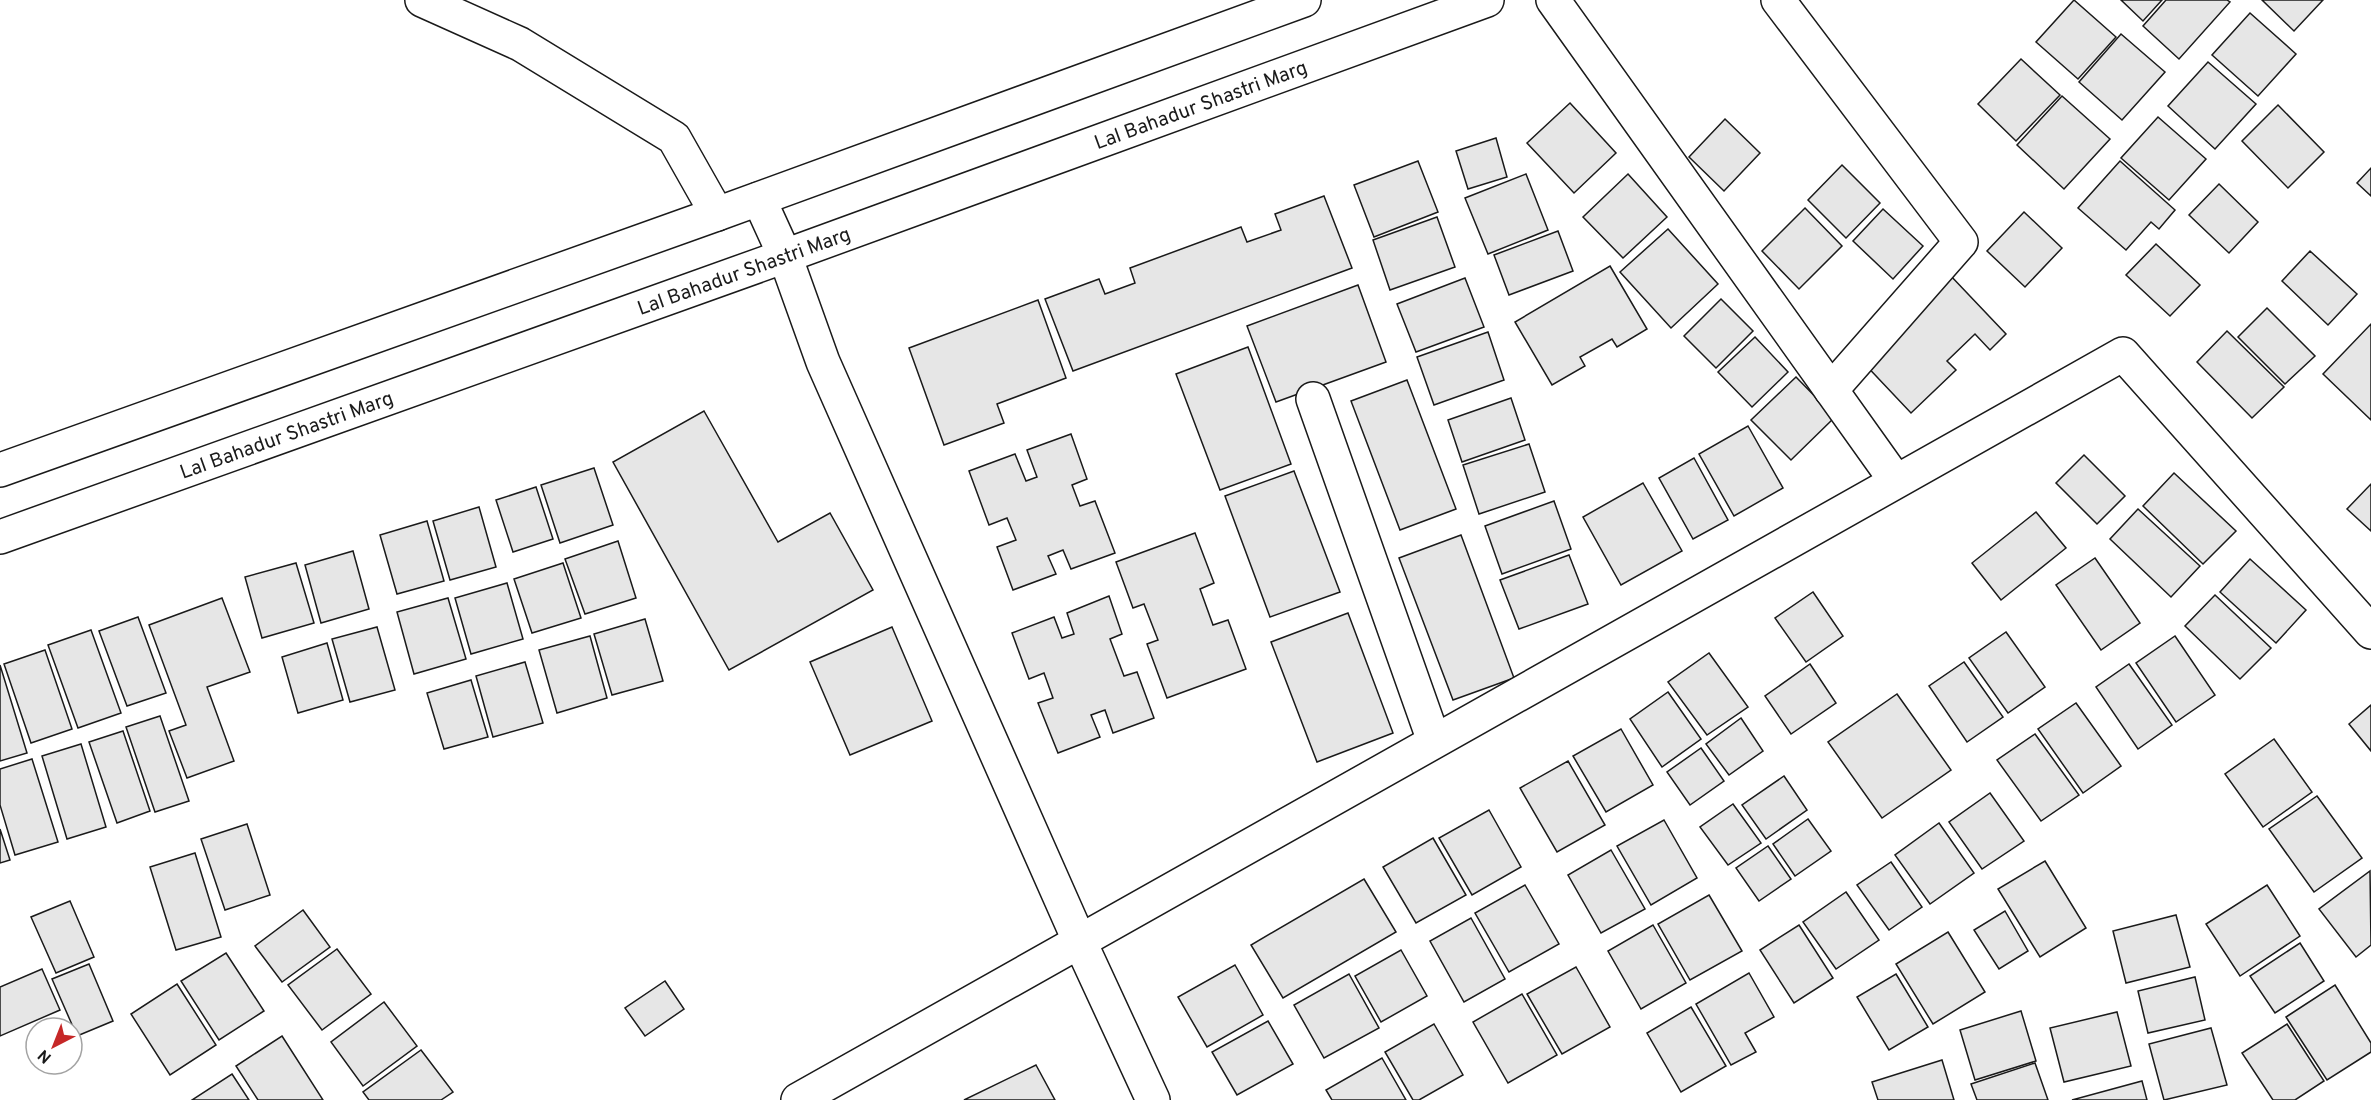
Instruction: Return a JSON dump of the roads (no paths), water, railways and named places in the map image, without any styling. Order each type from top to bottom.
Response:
[{"type":"main road","points":[[422,0],[520,44],[674,138],[717,214]]},
{"type":"main road","points":[[0,470],[759,199],[1304,0]]},
{"type":"main road","name":"Lal Bahadur Shastri Marg","points":[[0,537],[785,256],[1487,0]]},
{"type":"main road","points":[[1553,0],[1896,481]]},
{"type":"main road","points":[[1778,0],[1961,242],[1831,390]]},
{"type":"main road","points":[[759,199],[785,256],[823,362],[1079,940],[1154,1100]]},
{"type":"main road","points":[[798,1100],[2123,354],[2371,632]]},
{"type":"main road","points":[[1313,399],[1434,741]]}]
